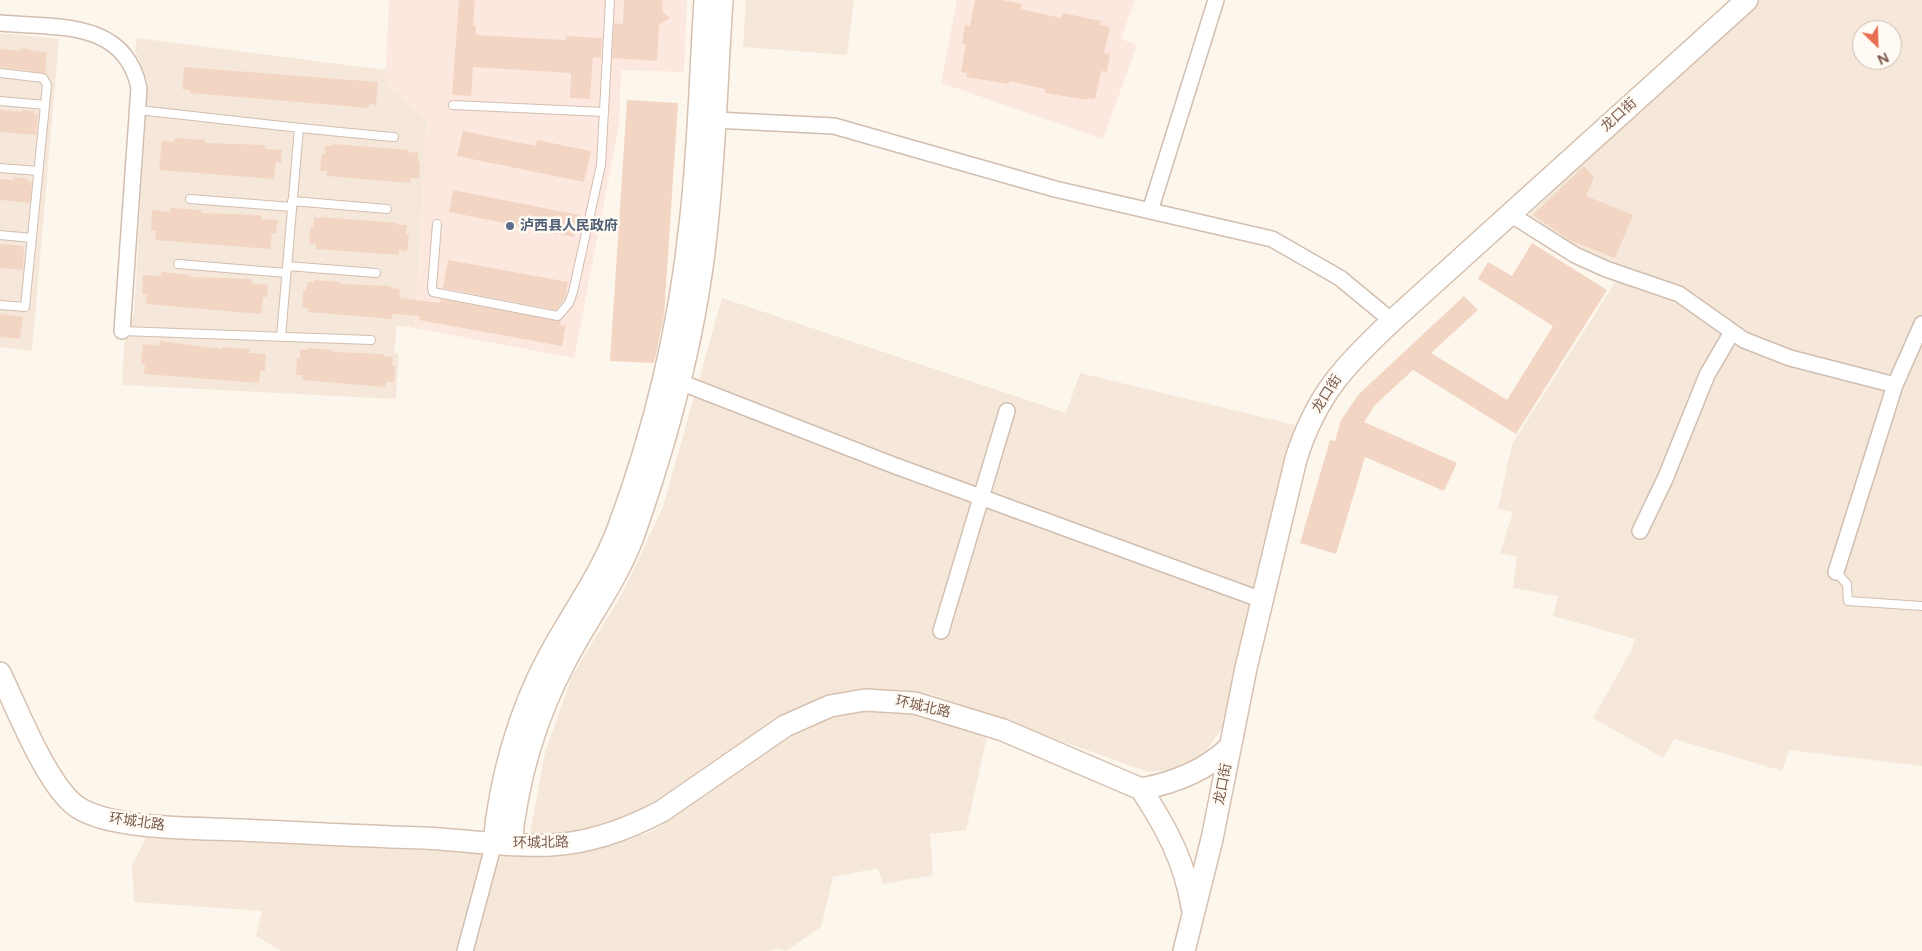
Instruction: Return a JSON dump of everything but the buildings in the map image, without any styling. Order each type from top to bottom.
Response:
[{"type":"main road","points":[[502,843],[500,797],[519,726],[548,656],[592,584],[617,532],[642,456],[664,378],[690,225],[705,0]]},
{"type":"main road","points":[[502,843],[543,710],[564,664],[607,592],[632,538],[651,486],[680,382],[691,331],[707,226],[722,0]]},
{"type":"main road","name":"龙口街","points":[[1184,951],[1212,839],[1262,600],[1296,459],[1311,418],[1322,398],[1349,362],[1392,321],[1746,0]]},
{"type":"main road","name":"环城北路","points":[[0,673],[54,782],[69,800],[97,817],[154,826],[550,845],[569,843],[606,836],[626,829],[662,811],[784,726],[830,706],[865,700],[915,703],[1003,730],[1141,789]]},
{"type":"main road","points":[[1193,913],[1186,875],[1176,849],[1164,824],[1141,789],[1189,775],[1216,759],[1230,747]]},
{"type":"street","points":[[1150,211],[1216,0]]},
{"type":"street","points":[[0,23],[88,31],[111,41],[121,49],[134,69],[139,88],[138,110],[122,330]]},
{"type":"street","points":[[715,120],[834,126],[1055,189],[1272,239],[1340,278],[1392,321]]},
{"type":"street","points":[[1510,214],[1575,255],[1620,274],[1679,294],[1744,340],[1790,358],[1895,385]]},
{"type":"street","points":[[1836,572],[1895,385],[1922,324]]},
{"type":"street","points":[[1640,531],[1664,479],[1707,375],[1732,332]]},
{"type":"street","points":[[680,382],[981,497],[1262,600]]},
{"type":"street","points":[[941,631],[1007,412]]},
{"type":"street","points":[[465,951],[502,843]]},
{"type":"lane","points":[[437,224],[433,292],[558,316],[571,298],[599,174],[610,0]]},
{"type":"lane","points":[[0,73],[44,78],[47,85],[25,307],[0,305]]},
{"type":"lane","points":[[0,100],[45,105]]},
{"type":"lane","points":[[453,105],[604,112]]},
{"type":"lane","points":[[138,110],[394,137]]},
{"type":"lane","points":[[280,337],[299,128]]},
{"type":"lane","points":[[0,168],[38,171]]},
{"type":"lane","points":[[190,199],[388,209]]},
{"type":"lane","points":[[0,235],[32,238]]},
{"type":"lane","points":[[178,264],[376,273]]},
{"type":"lane","points":[[122,330],[371,340]]},
{"type":"lane","points":[[1836,572],[1847,584],[1848,601],[1922,606]]},
{"type":"shaded area","name":"泸西县人民政府","points":[[389,0],[687,0],[684,72],[621,70],[619,125],[574,358],[415,328],[427,121],[385,83]]},
{"type":"shaded area","points":[[746,0],[854,0],[847,55],[743,47]]},
{"type":"shaded area","points":[[957,0],[1135,0],[1121,39],[1137,45],[1103,139],[941,83]]},
{"type":"shaded area","points":[[1760,0],[1922,0],[1922,766],[1789,750],[1782,771],[1674,739],[1663,758],[1593,718],[1630,653],[1635,639],[1553,616],[1558,596],[1513,588],[1517,557],[1500,553],[1513,512],[1498,509],[1512,444],[1616,281],[1519,225],[1614,131]]},
{"type":"shaded area","points":[[0,33],[59,39],[32,351],[0,347]]},
{"type":"shaded area","points":[[137,38],[386,70],[385,83],[427,120],[415,328],[397,325],[394,353],[399,354],[396,399],[122,385],[124,344],[134,314],[148,82],[135,50]]},
{"type":"shaded area","points":[[722,298],[1066,413],[1080,373],[1295,425],[1225,724],[1203,755],[1171,770],[1148,772],[927,693],[871,691],[622,823],[576,832],[530,834],[545,753],[572,676],[623,592],[663,507]]},
{"type":"shaded area","points":[[855,710],[903,711],[988,732],[966,830],[930,834],[933,875],[883,884],[878,868],[833,877],[821,927],[786,951],[778,949],[768,951],[282,951],[256,936],[262,911],[134,902],[132,865],[146,838],[527,855],[602,848],[653,831],[760,753],[828,718]]},
{"type":"place","name":"泸西县人民政府","points":[[510,226]]}]
